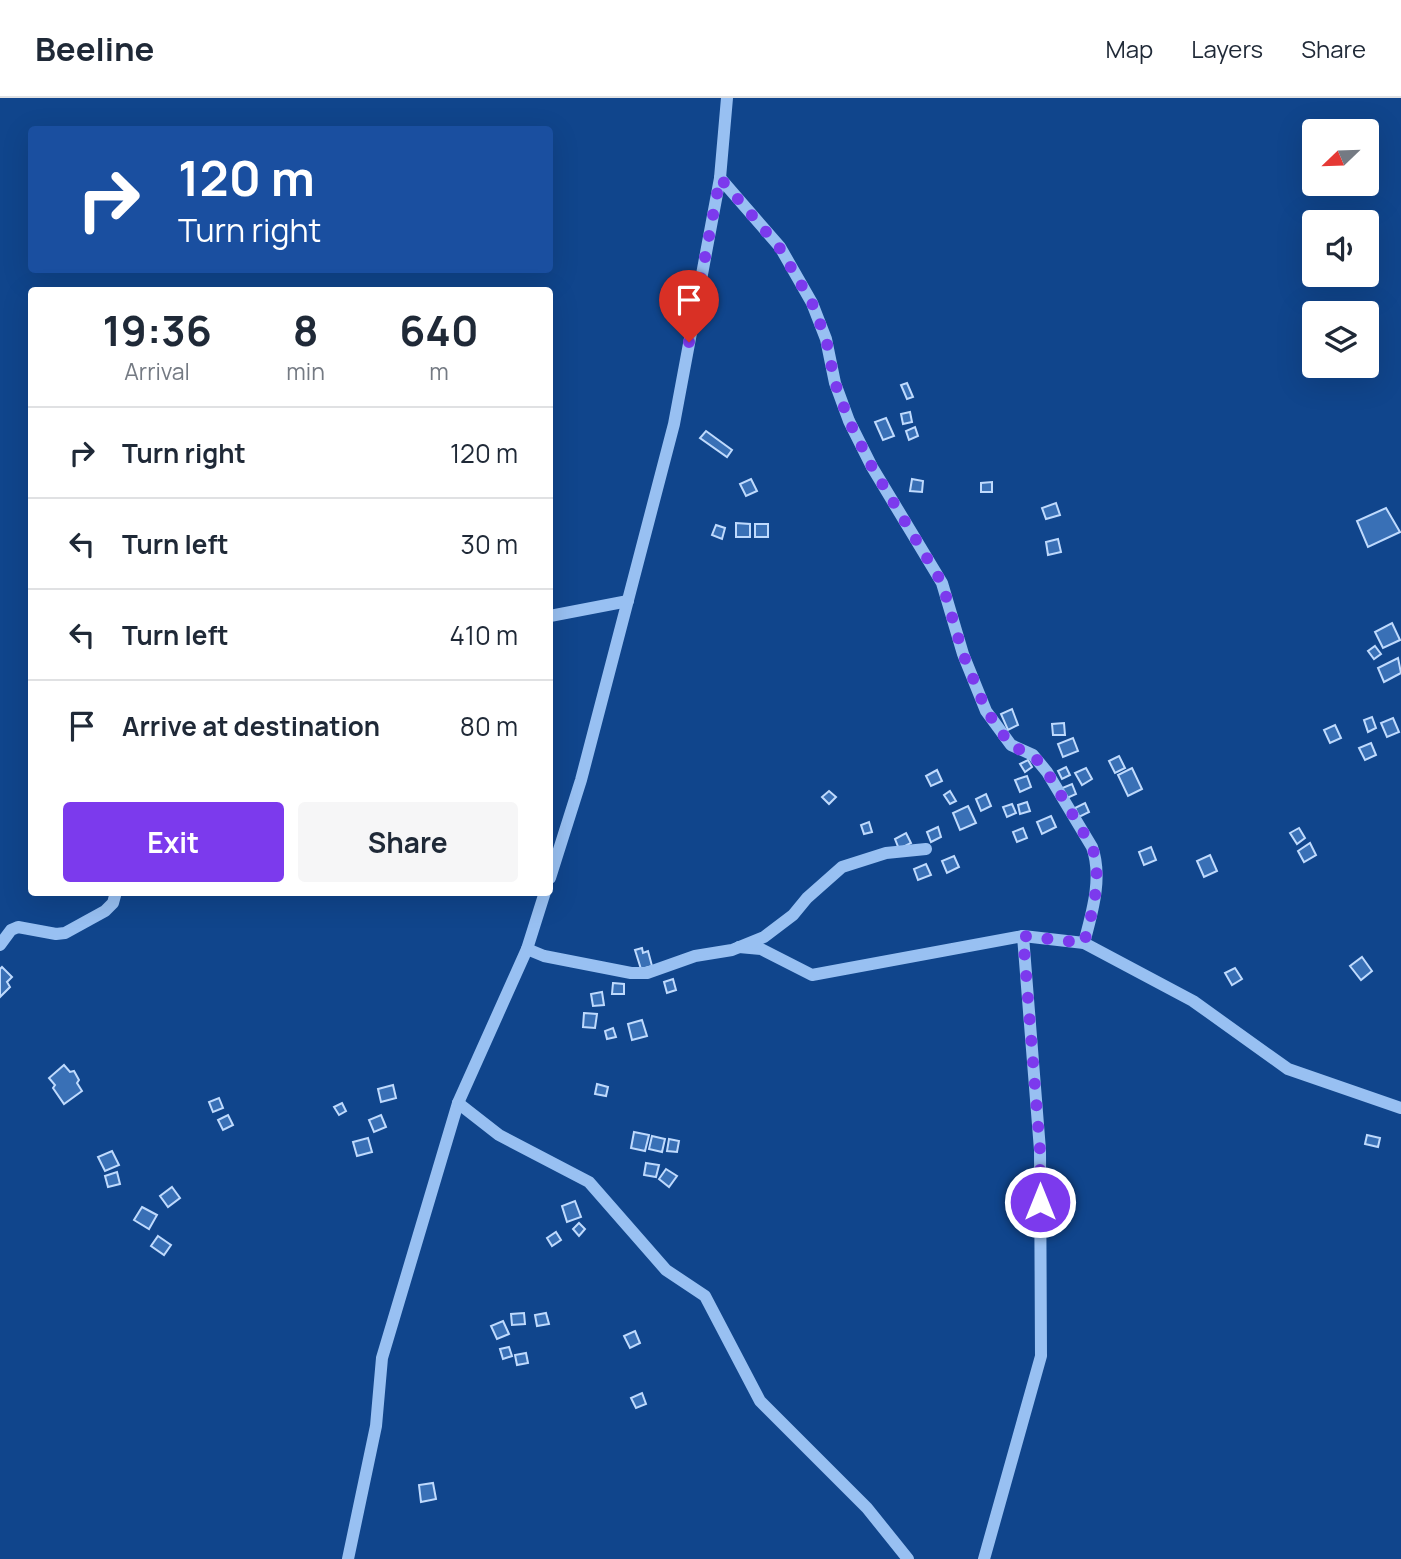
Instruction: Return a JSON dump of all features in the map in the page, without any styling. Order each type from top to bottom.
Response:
[{"type":"street","points":[[553,869],[581,780],[674,424],[720,178],[727,98]]},
{"type":"street","points":[[720,178],[779,247],[812,303],[826,339],[835,383],[849,421],[872,467],[942,583],[963,654],[986,710],[1011,746],[1033,755],[1047,772],[1092,847],[1097,860],[1096,880],[1093,908],[1084,943]]},
{"type":"street","points":[[553,616],[628,601]]},
{"type":"street","points":[[527,949],[544,956],[647,973],[695,956],[739,947],[764,937],[793,915],[807,898],[842,867],[886,853],[926,849]]},
{"type":"street","points":[[0,946],[11,930],[18,927],[55,934],[65,933],[105,911],[113,903],[115,896]]},
{"type":"street","points":[[348,1559],[376,1426],[382,1358],[458,1103],[527,949],[544,896]]},
{"type":"street","points":[[984,1559],[1041,1356],[1040,1150],[1023,936]]},
{"type":"street","points":[[739,947],[761,949],[812,975],[1023,936],[1084,943],[1194,1001],[1288,1069],[1397,1110]]},
{"type":"street","points":[[458,1103],[499,1135],[589,1182],[666,1270],[705,1296],[760,1401],[867,1508],[908,1559]]},
{"type":"building","points":[[907,383],[913,397],[907,399],[901,385]]},
{"type":"building","points":[[910,412],[912,422],[903,424],[901,414]]},
{"type":"building","points":[[886,418],[894,436],[883,440],[875,422]]},
{"type":"building","points":[[915,427],[918,436],[909,440],[906,431]]},
{"type":"building","points":[[706,431],[732,450],[727,457],[700,438]]},
{"type":"building","points":[[751,479],[757,491],[746,496],[740,484]]},
{"type":"building","points":[[912,479],[923,481],[922,492],[910,491]]},
{"type":"building","points":[[992,482],[992,492],[981,492],[981,483]]},
{"type":"building","points":[[1056,503],[1060,515],[1046,519],[1042,508]]},
{"type":"building","points":[[1386,508],[1400,532],[1368,547],[1357,521]]},
{"type":"building","points":[[736,523],[750,524],[750,537],[736,537]]},
{"type":"building","points":[[755,524],[768,524],[768,537],[755,537]]},
{"type":"building","points":[[716,525],[725,528],[722,539],[712,535]]},
{"type":"building","points":[[1058,539],[1061,552],[1048,555],[1046,542]]},
{"type":"building","points":[[1392,623],[1400,640],[1383,648],[1375,632]]},
{"type":"building","points":[[1375,646],[1381,654],[1374,659],[1368,651]]},
{"type":"building","points":[[1398,658],[1401,673],[1384,682],[1378,668]]},
{"type":"building","points":[[1012,709],[1018,725],[1008,730],[1001,714]]},
{"type":"building","points":[[1372,717],[1376,728],[1368,732],[1364,720]]},
{"type":"building","points":[[1393,718],[1399,732],[1387,737],[1381,723]]},
{"type":"building","points":[[1064,723],[1065,735],[1053,735],[1052,724]]},
{"type":"building","points":[[1335,725],[1341,738],[1330,743],[1324,730]]},
{"type":"building","points":[[1073,738],[1078,751],[1063,757],[1058,744]]},
{"type":"building","points":[[1371,743],[1376,755],[1365,760],[1359,748]]},
{"type":"building","points":[[1119,756],[1125,768],[1115,773],[1109,761]]},
{"type":"building","points":[[1028,760],[1032,767],[1025,772],[1020,764]]},
{"type":"building","points":[[1066,767],[1070,775],[1062,779],[1058,771]]},
{"type":"building","points":[[1086,768],[1092,779],[1082,785],[1075,773]]},
{"type":"building","points":[[1132,768],[1142,789],[1128,796],[1118,775]]},
{"type":"building","points":[[937,770],[942,781],[931,786],[926,776]]},
{"type":"building","points":[[1027,776],[1031,787],[1020,792],[1015,780]]},
{"type":"building","points":[[1072,784],[1076,794],[1065,799],[1060,789]]},
{"type":"building","points":[[829,791],[836,797],[829,804],[822,797]]},
{"type":"building","points":[[950,791],[956,801],[950,804],[944,795]]},
{"type":"building","points":[[986,794],[991,806],[981,811],[976,799]]},
{"type":"building","points":[[1027,802],[1030,811],[1020,814],[1018,805]]},
{"type":"building","points":[[1085,803],[1089,812],[1079,817],[1075,808]]},
{"type":"building","points":[[1012,804],[1016,813],[1007,817],[1003,807]]},
{"type":"building","points":[[968,806],[976,823],[960,830],[953,813]]},
{"type":"building","points":[[1051,816],[1056,827],[1042,834],[1037,822]]},
{"type":"building","points":[[869,822],[872,832],[864,834],[861,825]]},
{"type":"building","points":[[938,827],[941,837],[931,842],[927,832]]},
{"type":"building","points":[[1023,828],[1027,838],[1017,842],[1013,832]]},
{"type":"building","points":[[1299,828],[1305,838],[1297,844],[1290,833]]},
{"type":"building","points":[[906,833],[911,843],[899,849],[895,839]]},
{"type":"building","points":[[1310,843],[1316,855],[1304,862],[1298,851]]},
{"type":"building","points":[[1151,847],[1156,860],[1144,865],[1139,852]]},
{"type":"building","points":[[1210,855],[1217,871],[1204,877],[1197,861]]},
{"type":"building","points":[[954,856],[959,867],[947,873],[942,861]]},
{"type":"building","points":[[926,864],[931,875],[918,880],[914,869]]},
{"type":"building","points":[[642,948],[643,953],[648,951],[652,966],[641,969],[635,950]]},
{"type":"building","points":[[1362,957],[1372,971],[1361,980],[1350,966]]},
{"type":"building","points":[[2,967],[12,977],[7,982],[10,987],[0,997],[0,969]]},
{"type":"building","points":[[1235,968],[1242,979],[1232,985],[1225,973]]},
{"type":"building","points":[[673,979],[676,990],[667,993],[664,982]]},
{"type":"building","points":[[613,983],[624,984],[624,994],[612,994]]},
{"type":"building","points":[[602,992],[604,1005],[593,1006],[591,994]]},
{"type":"building","points":[[584,1013],[597,1014],[595,1028],[583,1027]]},
{"type":"building","points":[[642,1020],[647,1036],[632,1040],[628,1024]]},
{"type":"building","points":[[613,1028],[616,1037],[607,1039],[605,1031]]},
{"type":"building","points":[[64,1065],[70,1072],[74,1071],[82,1091],[64,1104],[49,1078]]},
{"type":"building","points":[[597,1084],[608,1087],[606,1096],[595,1094]]},
{"type":"building","points":[[393,1085],[396,1098],[381,1102],[378,1089]]},
{"type":"building","points":[[219,1098],[223,1108],[213,1112],[209,1102]]},
{"type":"building","points":[[342,1103],[346,1111],[339,1115],[334,1107]]},
{"type":"building","points":[[228,1115],[233,1125],[223,1130],[218,1120]]},
{"type":"building","points":[[381,1115],[386,1127],[374,1132],[369,1120]]},
{"type":"building","points":[[634,1132],[649,1135],[645,1151],[631,1148]]},
{"type":"building","points":[[1367,1135],[1380,1138],[1378,1147],[1365,1144]]},
{"type":"building","points":[[652,1136],[665,1139],[662,1152],[649,1149]]},
{"type":"building","points":[[368,1138],[372,1152],[357,1156],[353,1142]]},
{"type":"building","points":[[669,1139],[679,1141],[677,1152],[667,1151]]},
{"type":"building","points":[[112,1151],[119,1165],[105,1171],[98,1157]]},
{"type":"building","points":[[646,1163],[659,1165],[656,1177],[644,1175]]},
{"type":"building","points":[[666,1169],[677,1176],[669,1187],[659,1179]]},
{"type":"building","points":[[117,1172],[120,1184],[108,1187],[105,1176]]},
{"type":"building","points":[[172,1187],[180,1198],[168,1207],[160,1196]]},
{"type":"building","points":[[575,1201],[581,1217],[567,1222],[562,1206]]},
{"type":"building","points":[[142,1207],[157,1215],[149,1229],[134,1220]]},
{"type":"building","points":[[579,1223],[585,1229],[579,1236],[573,1229]]},
{"type":"building","points":[[556,1232],[561,1240],[552,1246],[547,1238]]},
{"type":"building","points":[[158,1236],[171,1245],[164,1255],[151,1246]]},
{"type":"building","points":[[524,1313],[525,1324],[512,1325],[511,1314]]},
{"type":"building","points":[[546,1313],[549,1324],[537,1326],[535,1315]]},
{"type":"building","points":[[503,1321],[509,1334],[497,1339],[491,1326]]},
{"type":"building","points":[[635,1331],[640,1343],[630,1348],[624,1336]]},
{"type":"building","points":[[509,1347],[512,1356],[503,1359],[500,1349]]},
{"type":"building","points":[[526,1353],[528,1363],[517,1365],[515,1355]]},
{"type":"building","points":[[642,1393],[646,1404],[636,1408],[631,1398]]},
{"type":"building","points":[[433,1483],[436,1499],[421,1502],[419,1485]]},
{"type":"route","points":[[689,342],[720,178],[779,247],[812,303],[832,358],[835,383],[849,421],[872,467],[942,583],[963,654],[986,710],[1011,746],[1033,755],[1047,772],[1092,847],[1097,860],[1096,880],[1093,908],[1084,943],[1023,936],[1040,1150],[1040,1202]]}]
